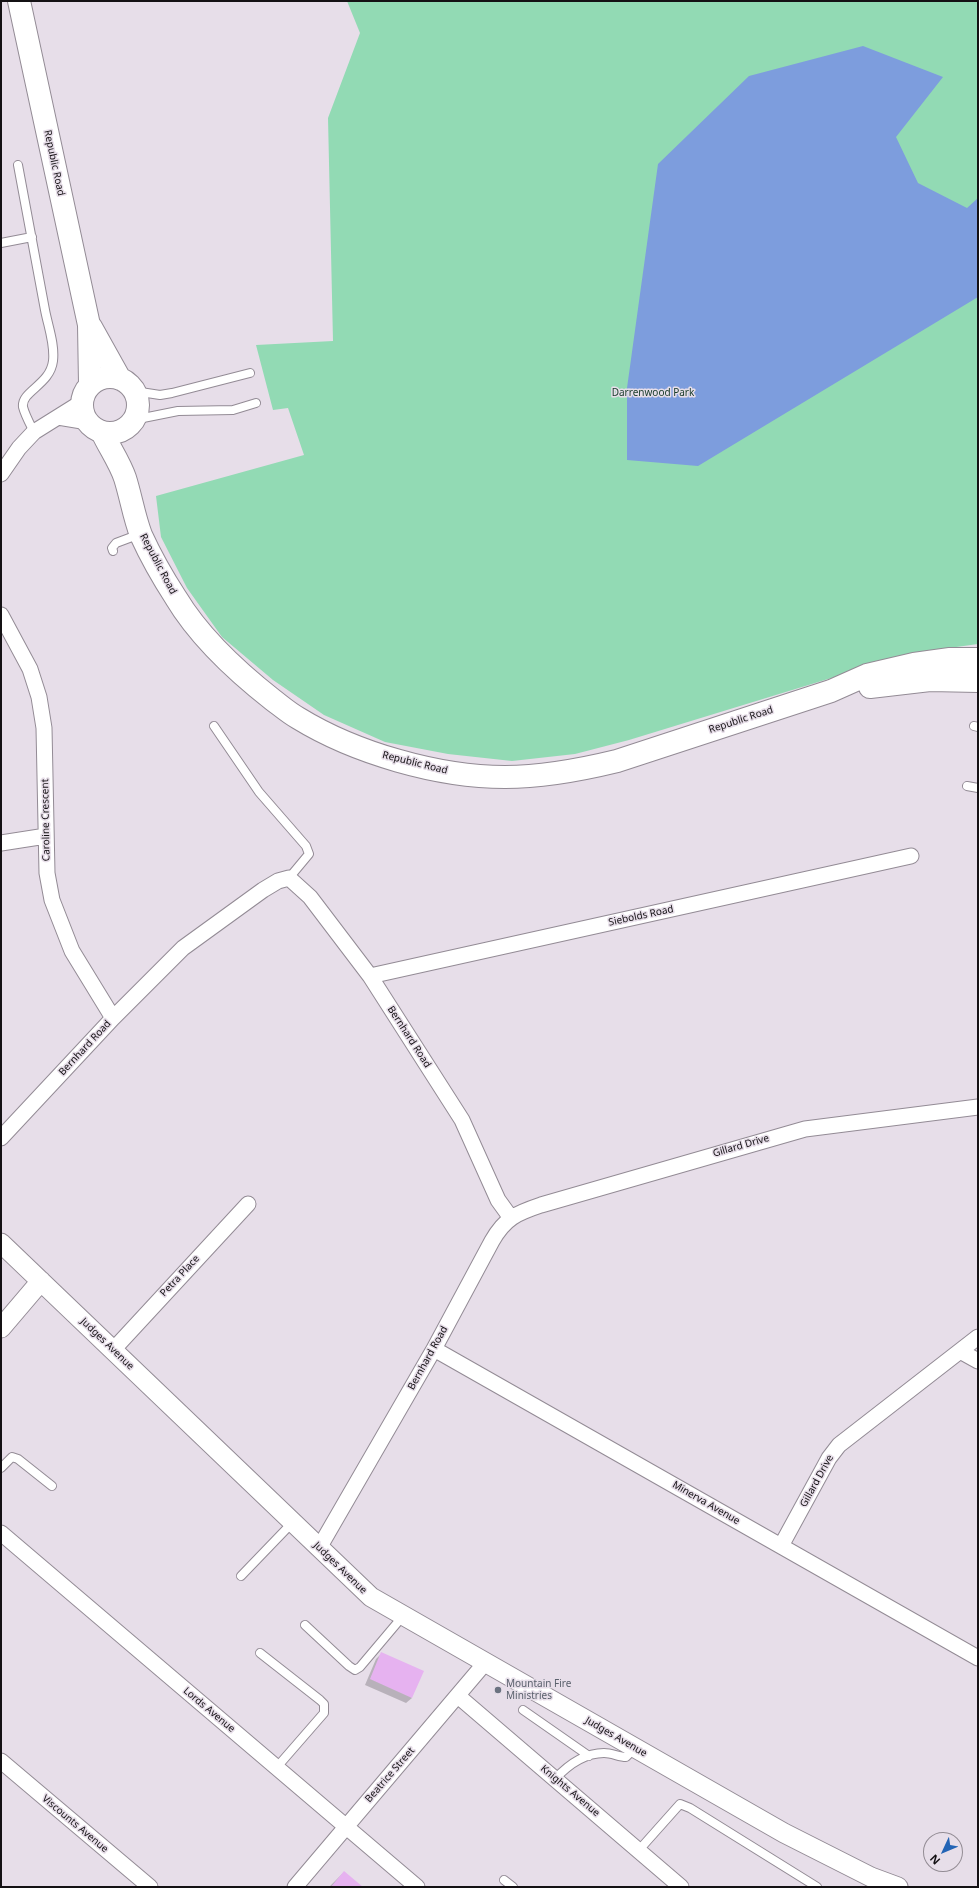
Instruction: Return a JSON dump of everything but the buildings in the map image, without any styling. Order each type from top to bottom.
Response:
[{"type":"main road","name":"Republic Road","points":[[19,1],[89,325],[86,393]]},
{"type":"main road","name":"Republic Road","points":[[89,325],[127,385]]},
{"type":"main road","points":[[106,376],[127,385],[138,401],[137,412],[131,422],[124,429],[113,433],[95,427],[82,408],[86,393],[96,380],[106,376]]},
{"type":"main road","name":"Republic Road","points":[[125,477],[131,422]]},
{"type":"main road","name":"Republic Road","points":[[95,427],[125,477],[141,533],[156,564],[177,600],[210,643],[252,683],[298,718],[333,736],[390,758],[459,773],[504,777],[550,774],[583,769],[617,761],[831,691],[867,676],[914,664],[950,659],[978,659]]},
{"type":"main road","name":"Republic Road","points":[[831,691],[930,680],[978,681]]},
{"type":"street","points":[[1,474],[19,448],[34,432],[58,418],[86,393]]},
{"type":"street","points":[[58,418],[95,427]]},
{"type":"street","name":"Caroline Crescent","points":[[1,615],[30,669],[39,697],[44,736],[47,873],[52,900],[72,951],[113,1018]]},
{"type":"street","points":[[1,844],[46,836]]},
{"type":"street","name":"Siebolds Road","points":[[370,976],[911,856]]},
{"type":"street","name":"Bernhard Road","points":[[1,1138],[113,1018],[172,958],[198,936],[278,881],[289,878],[310,897],[370,976],[462,1120],[498,1200],[511,1218],[500,1227],[434,1349],[345,1507],[319,1548]]},
{"type":"street","name":"Gillard Drive","points":[[511,1218],[521,1212],[541,1205],[805,1129],[978,1107]]},
{"type":"street","name":"Petra Place","points":[[113,1350],[248,1204]]},
{"type":"street","name":"Judges Avenue","points":[[1,1243],[364,1591],[403,1616],[784,1833],[871,1877],[898,1887]]},
{"type":"street","points":[[1,1328],[41,1281]]},
{"type":"street","name":"Gillard Drive","points":[[781,1546],[829,1458],[839,1445],[978,1337]]},
{"type":"street","name":"Minerva Avenue","points":[[434,1349],[978,1658]]},
{"type":"street","points":[[960,1351],[978,1361]]},
{"type":"street","name":"Lords Avenue","points":[[1,1533],[417,1887]]},
{"type":"street","name":"Beatrice Street","points":[[295,1887],[458,1696],[485,1662]]},
{"type":"street","name":"Knights Avenue","points":[[458,1696],[682,1887]]},
{"type":"street","name":"Viscounts Avenue","points":[[1,1761],[150,1887]]},
{"type":"street","name":"Judges Avenue","points":[[784,1833],[865,1887]]},
{"type":"lane","points":[[18,165],[46,317],[53,344],[53,360],[47,377],[24,399],[24,410],[34,432]]},
{"type":"lane","points":[[1,243],[32,237]]},
{"type":"lane","points":[[127,385],[160,395],[250,373]]},
{"type":"lane","points":[[131,422],[178,411],[233,410],[256,403]]},
{"type":"lane","points":[[113,551],[112,548],[116,543],[141,533]]},
{"type":"lane","points":[[214,726],[259,792],[306,846],[309,854],[307,858],[289,878]]},
{"type":"lane","points":[[967,786],[978,788]]},
{"type":"lane","points":[[1,1468],[12,1457],[18,1459],[52,1486]]},
{"type":"lane","points":[[241,1576],[293,1522]]},
{"type":"lane","points":[[305,1625],[348,1666],[355,1670],[360,1667],[403,1616]]},
{"type":"lane","points":[[260,1653],[320,1700],[325,1708],[324,1713],[277,1767]]},
{"type":"lane","points":[[523,1710],[589,1756]]},
{"type":"lane","points":[[555,1779],[569,1764],[589,1756],[606,1753],[626,1757],[635,1748]]},
{"type":"lane","points":[[639,1850],[680,1804],[690,1808],[817,1887]]},
{"type":"lane","points":[[504,1880],[513,1887]]},
{"type":"green space","name":"Darrenwood Park","points":[[347,1],[978,1],[978,644],[913,653],[629,740],[575,754],[512,761],[448,754],[385,742],[324,715],[273,680],[222,637],[187,588],[161,537],[156,496],[304,455],[288,408],[273,410],[256,345],[333,341],[328,118],[360,33]]},
{"type":"water","points":[[863,46],[943,77],[896,137],[918,183],[967,208],[978,198],[978,297],[698,466],[627,460],[627,388],[658,164],[749,76]]},
{"type":"place","name":"Mountain Fire Ministries","points":[[498,1690]]}]
